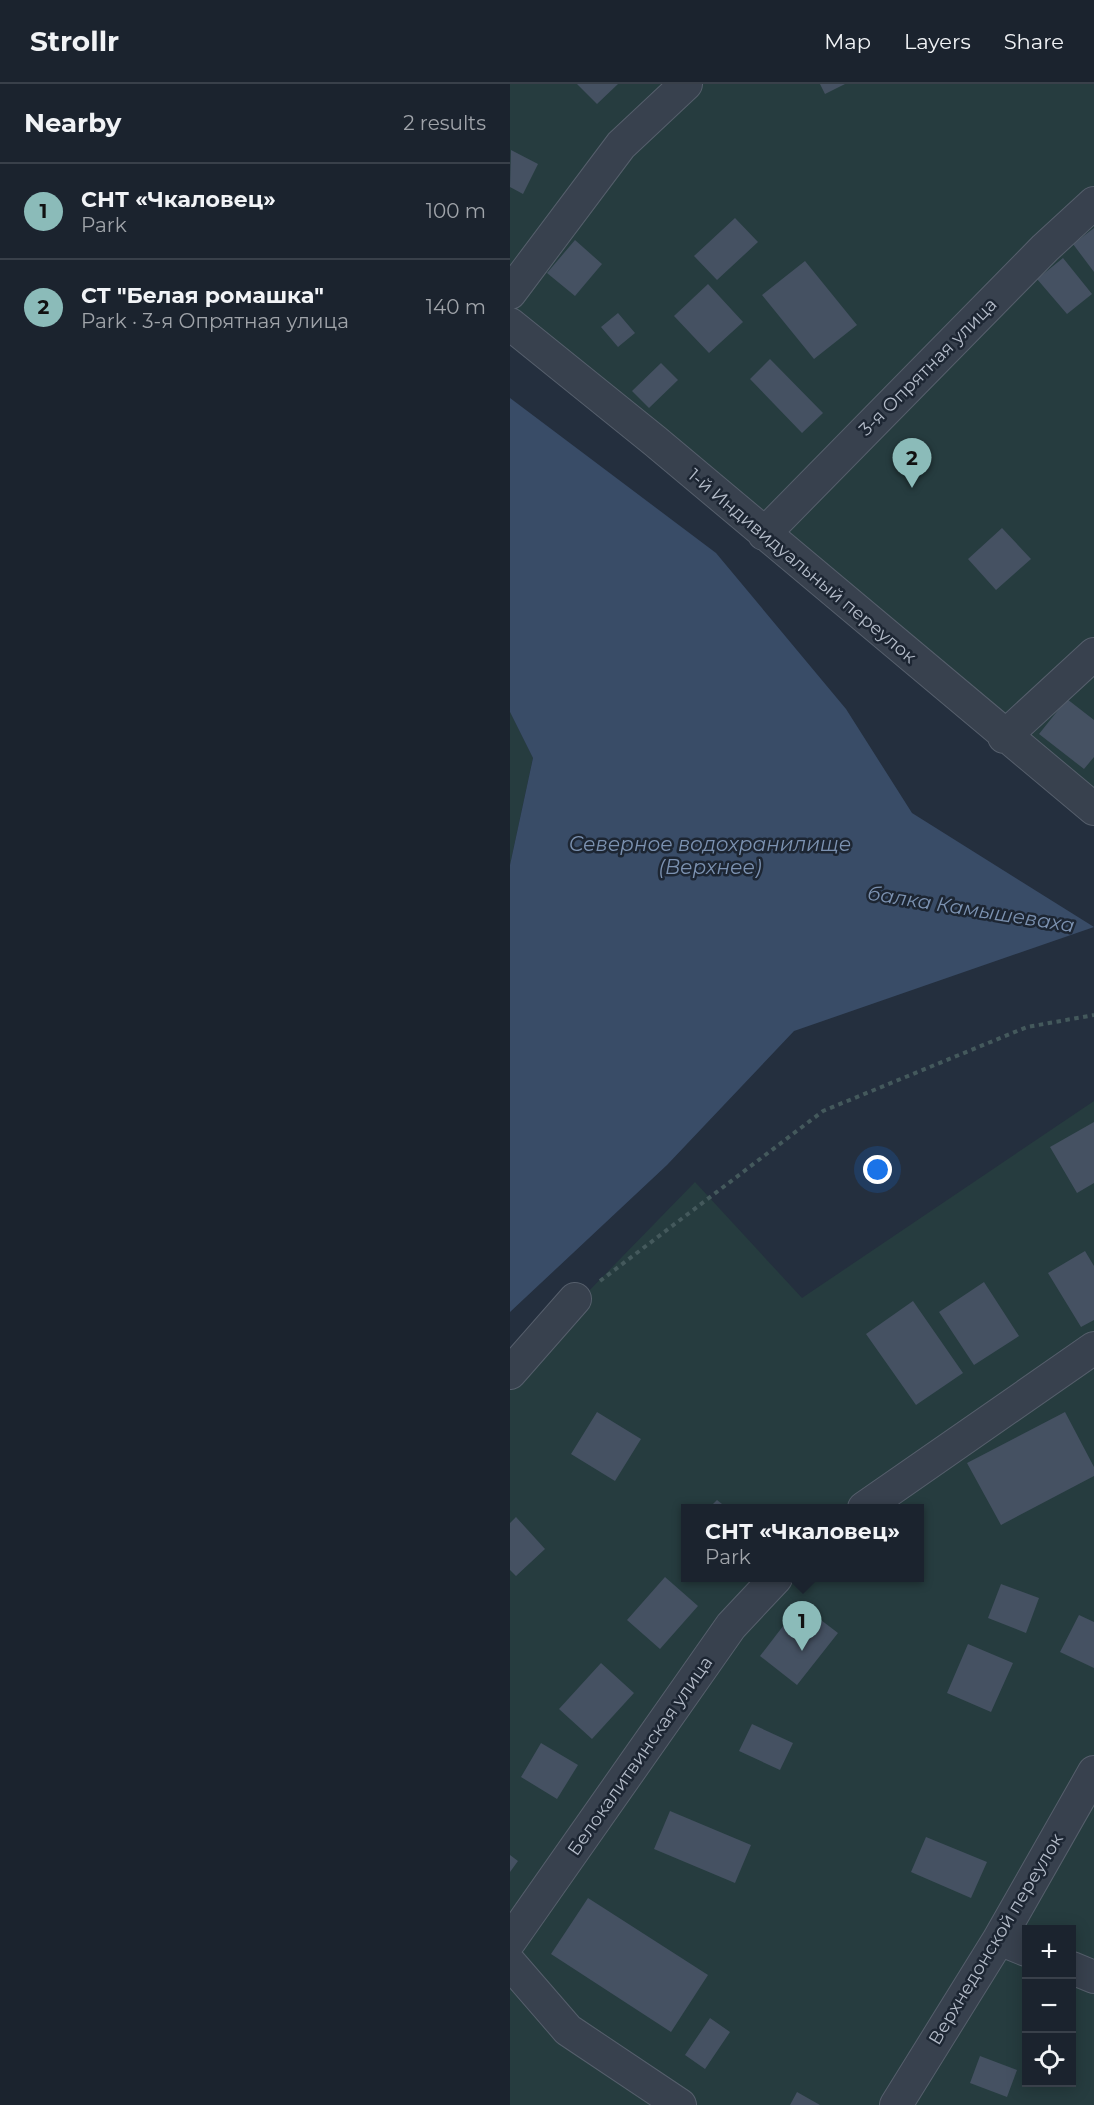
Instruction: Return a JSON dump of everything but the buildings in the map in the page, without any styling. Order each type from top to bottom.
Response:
[{"type":"street","points":[[510,293],[621,145],[686,84]]},
{"type":"street","name":"3-я Опрятная улица","points":[[764,534],[1045,248],[1094,203]]},
{"type":"street","name":"1-й Индивидуальный переулок","points":[[510,324],[655,441],[1004,736],[1094,809]]},
{"type":"street","points":[[1004,736],[1094,654]]},
{"type":"street","points":[[510,1373],[575,1299]]},
{"type":"street","points":[[871,1504],[1094,1348]]},
{"type":"street","name":"Белокалитвинская улица","points":[[510,1941],[731,1626],[772,1582]]},
{"type":"street","name":"Верхнедонской переулок","points":[[896,2105],[1013,1944],[1094,1772]]},
{"type":"street","points":[[510,1963],[568,2030],[680,2105]]},
{"type":"street","points":[[1076,1970],[1094,1977]]},
{"type":"path","points":[[575,1299],[823,1111],[1027,1027],[1094,1015]]},
{"type":"green space","points":[[510,84],[1094,84],[1094,799],[510,306]]},
{"type":"green space","points":[[510,712],[533,758],[510,865]]},
{"type":"green space","points":[[1094,1101],[1094,2105],[510,2105],[510,1372],[695,1182],[802,1298]]},
{"type":"water","name":"Северное водохранилище (Верхнее)","points":[[510,398],[716,553],[846,709],[912,813],[1094,927],[794,1031],[667,1165],[510,1312],[510,865],[533,758],[510,712]]},
{"type":"place","name":"СТ \"Белая ромашка\"","points":[[912,488]]},
{"type":"place","name":"СНТ «Чкаловец»","points":[[802,1651]]},
{"type":"water label","name":"балка Камышеваха","points":[[971,909]]}]
